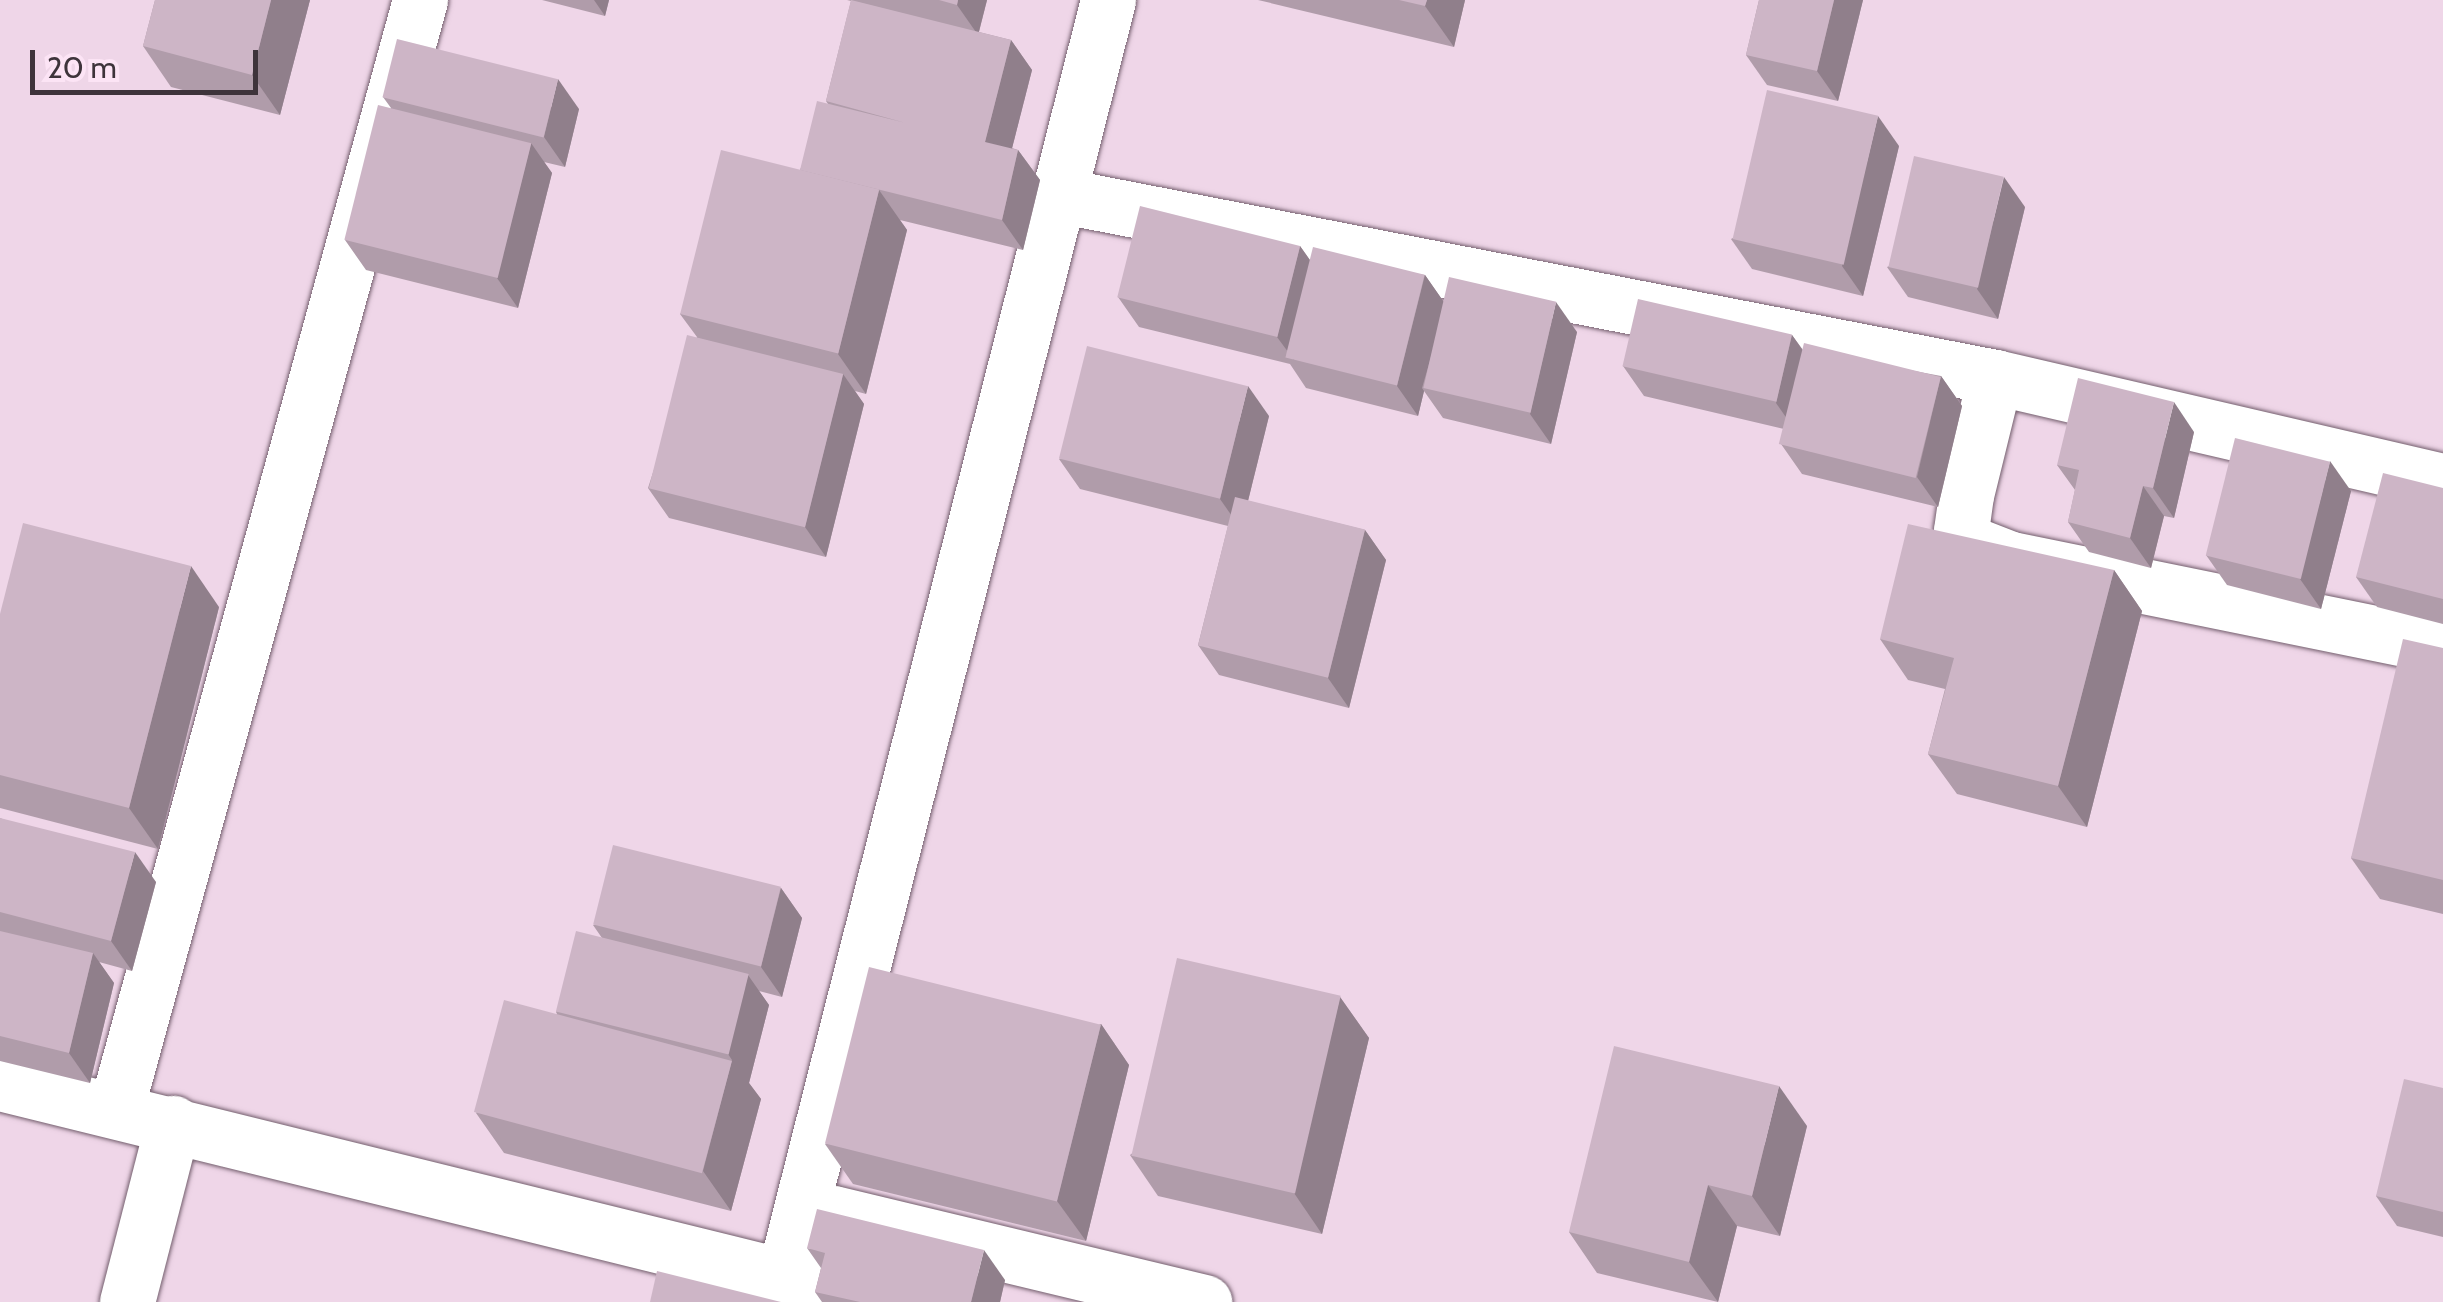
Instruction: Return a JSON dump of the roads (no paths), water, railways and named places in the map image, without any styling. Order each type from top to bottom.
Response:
[{"type":"street","points":[[116,1108],[420,0]]},
{"type":"street","points":[[804,1288],[1058,195],[1108,0]]},
{"type":"street","points":[[1058,195],[1996,377],[2443,481]]},
{"type":"street","points":[[1996,377],[1961,530],[1972,544],[2012,559],[2430,644],[2401,699]]},
{"type":"street","points":[[0,1084],[116,1108],[804,1288]]},
{"type":"street","points":[[127,1302],[173,1123]]},
{"type":"street","points":[[804,1288],[833,1213],[1204,1302]]}]
